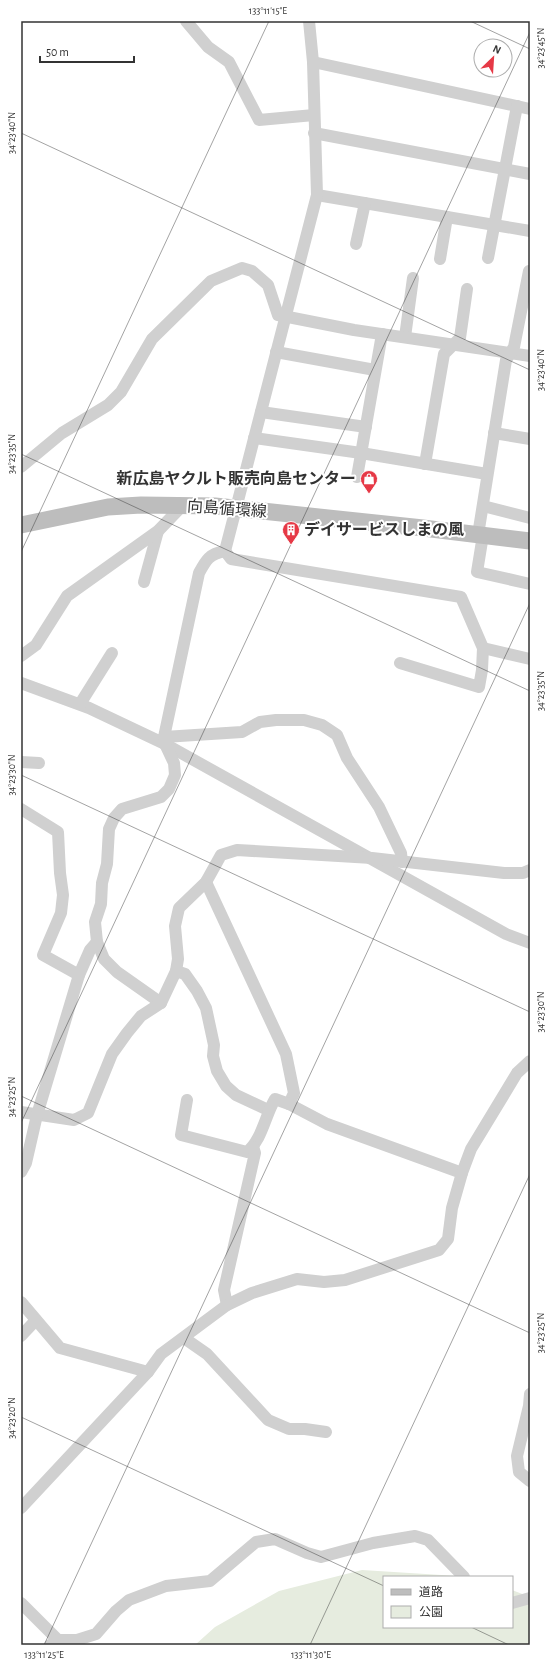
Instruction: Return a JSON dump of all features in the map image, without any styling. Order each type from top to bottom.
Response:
[{"type":"main road","name":"向島循環線","points":[[21,525],[108,507],[141,505],[182,506],[236,509],[530,541]]},
{"type":"street","points":[[186,21],[208,47],[229,62],[259,120],[314,115]]},
{"type":"street","points":[[225,551],[317,195],[313,62],[309,21]]},
{"type":"street","points":[[313,62],[530,109]]},
{"type":"street","points":[[488,258],[517,106]]},
{"type":"street","points":[[314,133],[530,174]]},
{"type":"street","points":[[317,195],[530,231]]},
{"type":"street","points":[[356,244],[365,203]]},
{"type":"street","points":[[440,259],[447,217]]},
{"type":"street","points":[[21,467],[62,433],[108,405],[121,392],[152,339],[211,281],[242,268],[252,271],[268,285],[278,315],[382,334],[530,356]]},
{"type":"street","points":[[529,272],[514,348],[506,360],[482,506],[477,572],[530,584]]},
{"type":"street","points":[[405,337],[413,278]]},
{"type":"street","points":[[425,464],[444,354],[460,338],[467,289]]},
{"type":"street","points":[[357,477],[382,334]]},
{"type":"street","points":[[276,352],[375,370]]},
{"type":"street","points":[[261,412],[366,427]]},
{"type":"street","points":[[494,433],[530,439]]},
{"type":"street","points":[[254,438],[361,453],[487,474]]},
{"type":"street","points":[[21,656],[36,644],[67,596],[158,531],[182,506]]},
{"type":"street","points":[[482,506],[530,518]]},
{"type":"street","points":[[144,582],[158,531]]},
{"type":"street","points":[[225,551],[231,559],[461,596],[483,648],[482,670],[479,687],[400,663]]},
{"type":"street","points":[[161,1003],[117,972],[104,959],[97,942],[95,922],[101,904],[102,883],[107,864],[109,829],[114,818],[122,809],[161,797],[169,789],[175,775],[174,763],[165,741],[199,573],[206,559],[215,553],[225,551]]},
{"type":"street","points":[[483,648],[530,659]]},
{"type":"street","points":[[80,704],[112,653]]},
{"type":"street","points":[[21,683],[80,704],[165,741],[506,934],[530,943]]},
{"type":"street","points":[[165,741],[242,732],[260,722],[276,720],[304,720],[322,725],[337,735],[347,758],[379,806],[401,853],[402,862]]},
{"type":"street","points":[[21,762],[39,763]]},
{"type":"street","points":[[21,809],[58,832],[60,873],[63,895],[61,913],[43,955],[79,975]]},
{"type":"street","points":[[21,1112],[74,1120],[88,1113],[112,1054],[141,1016],[161,1003],[176,971],[178,959],[175,926],[179,908],[206,882],[222,855],[238,850],[372,858],[504,873],[523,873],[530,870]]},
{"type":"street","points":[[206,882],[286,1054],[294,1093],[289,1104]]},
{"type":"street","points":[[21,1172],[26,1163],[37,1115],[79,975],[90,950],[97,942]]},
{"type":"street","points":[[176,971],[185,974],[197,991],[206,1008],[214,1045],[212,1056],[217,1071],[226,1086],[236,1095],[268,1110]]},
{"type":"street","points":[[21,1508],[148,1372],[161,1354],[227,1305],[252,1293],[297,1279],[324,1282],[345,1280],[439,1250],[448,1239],[452,1208],[462,1173],[471,1149],[517,1073],[530,1060]]},
{"type":"street","points":[[187,1100],[181,1135],[247,1152],[257,1141],[268,1110],[274,1099],[289,1104],[327,1124],[462,1173]]},
{"type":"street","points":[[227,1305],[224,1290],[255,1153],[253,1147]]},
{"type":"street","points":[[21,1302],[60,1348],[148,1372]]},
{"type":"street","points":[[21,1336],[36,1320]]},
{"type":"street","points":[[184,1338],[207,1354],[268,1420],[289,1429],[305,1429],[326,1432]]},
{"type":"street","points":[[530,1394],[529,1406],[517,1456],[519,1472],[530,1481]]},
{"type":"street","points":[[21,1603],[54,1643],[77,1640],[96,1634],[116,1611],[129,1600],[166,1586],[210,1581],[256,1542],[275,1539],[307,1553],[322,1557],[373,1543],[415,1536],[428,1540],[463,1576]]},
{"type":"street","points":[[513,1603],[530,1598]]},
{"type":"green space","points":[[362,1570],[457,1576],[383,1576],[383,1628],[513,1628],[513,1590],[530,1597],[530,1645],[195,1645],[215,1627],[279,1591]]},
{"type":"place","name":"新広島ヤクルト販売向島センター","points":[[369,494]]},
{"type":"place","name":"デイサービスしまの風","points":[[291,545]]}]
